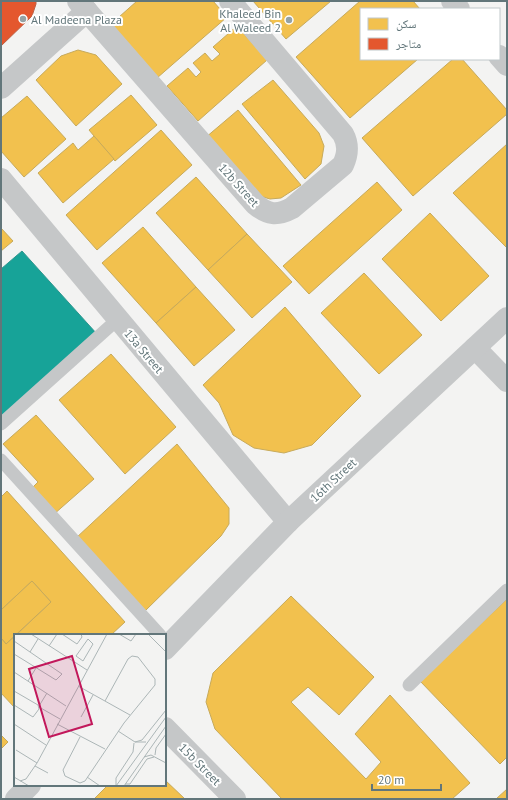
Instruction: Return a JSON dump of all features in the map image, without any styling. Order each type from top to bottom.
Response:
[{"type":"street","name":"12b Street","points":[[82,6],[255,204],[269,213],[277,214],[292,208],[343,165],[348,149],[347,142],[343,134],[230,1]]},
{"type":"street","points":[[1,88],[82,6]]},
{"type":"street","name":"13a Street","points":[[1,179],[288,522]]},
{"type":"street","name":"16th Street","points":[[166,641],[288,522],[507,318]]},
{"type":"street","points":[[475,348],[507,381]]},
{"type":"street","name":"15b Street","points":[[166,729],[235,799]]},
{"type":"street","points":[[16,799],[29,786]]},
{"type":"lane","points":[[1,424],[118,319]]},
{"type":"lane","points":[[1,460],[158,634]]},
{"type":"lane","points":[[408,685],[507,590]]},
{"type":"building: سكن","points":[[137,1],[213,1],[227,17],[157,78],[110,25]]},
{"type":"building: سكن","name":"Khaleed Bin Al Waleed 2","points":[[253,1],[331,1],[286,39]]},
{"type":"building: سكن","points":[[360,1],[413,1],[419,8],[360,8],[360,60],[417,60],[350,118],[296,57]]},
{"type":"building: سكن","points":[[237,26],[267,60],[198,121],[167,86],[188,68],[196,77],[201,72],[193,63],[205,53],[212,61],[220,54],[213,47]]},
{"type":"building: سكن","points":[[78,50],[96,55],[122,84],[76,126],[36,80],[61,56]]},
{"type":"building: سكن","points":[[452,60],[463,60],[507,110],[507,114],[413,196],[362,138]]},
{"type":"building: سكن","points":[[273,80],[319,133],[324,146],[321,164],[305,179],[242,104]]},
{"type":"building: سكن","points":[[131,95],[157,125],[115,161],[89,130]]},
{"type":"building: سكن","points":[[27,96],[66,139],[24,177],[1,151],[1,118]]},
{"type":"building: سكن","points":[[238,110],[301,185],[281,198],[270,199],[253,194],[205,138]]},
{"type":"building: سكن","points":[[161,130],[192,165],[97,250],[66,215]]},
{"type":"building: سكن","points":[[94,136],[114,159],[63,203],[38,173],[73,143],[78,150]]},
{"type":"building: سكن","points":[[507,144],[507,248],[453,193]]},
{"type":"building: سكن","points":[[196,177],[247,234],[208,270],[156,213]]},
{"type":"building: سكن","points":[[377,182],[402,210],[309,294],[283,266]]},
{"type":"building: سكن","points":[[430,213],[489,276],[441,321],[382,259]]},
{"type":"building: سكن","points":[[143,227],[196,287],[156,323],[102,263]]},
{"type":"building: سكن","points":[[1,228],[13,241],[1,251]]},
{"type":"building: سكن","points":[[247,234],[292,282],[252,318],[208,270]]},
{"type":"building: سكن","points":[[364,273],[422,335],[379,374],[321,313]]},
{"type":"building: سكن","points":[[196,287],[235,330],[194,366],[156,323]]},
{"type":"building: سكن","points":[[285,307],[361,396],[312,445],[284,453],[254,448],[233,435],[219,403],[203,385]]},
{"type":"building: سكن","points":[[111,354],[176,427],[125,474],[59,400]]},
{"type":"building: سكن","points":[[36,415],[94,479],[53,515],[30,490],[38,482],[3,444]]},
{"type":"building: سكن","points":[[177,444],[229,508],[229,524],[221,536],[143,613],[76,538]]},
{"type":"building: سكن","points":[[7,491],[125,622],[112,634],[17,634],[51,602],[32,581],[1,610],[1,497]]},
{"type":"building: سكن","points":[[32,581],[51,602],[17,634],[14,634],[14,637],[6,644],[1,638],[1,610]]},
{"type":"building: سكن","points":[[291,596],[374,677],[339,715],[308,687],[291,702],[366,779],[381,762],[355,734],[390,695],[470,783],[452,799],[282,799],[215,729],[206,702],[213,673]]},
{"type":"building: سكن","points":[[507,599],[507,757],[500,764],[420,681]]},
{"type":"building: سكن","points":[[14,637],[14,707],[1,693],[1,638],[6,644]]},
{"type":"building: سكن","points":[[1,735],[8,742],[1,749]]},
{"type":"building: سكن","points":[[166,781],[185,799],[94,799],[107,786],[166,786]]},
{"type":"building: سكن","points":[[507,789],[507,799],[496,799]]},
{"type":"building: متاجر","points":[[1,1],[36,1],[36,4],[32,16],[1,46]]},
{"type":"building: مرافق عامة","points":[[22,251],[97,334],[1,419],[1,269]]},
{"type":"place","name":"Al Madeena Plaza","points":[[23,19]]},
{"type":"place","name":"Khaleed Bin Al Waleed 2","points":[[289,20]]}]
